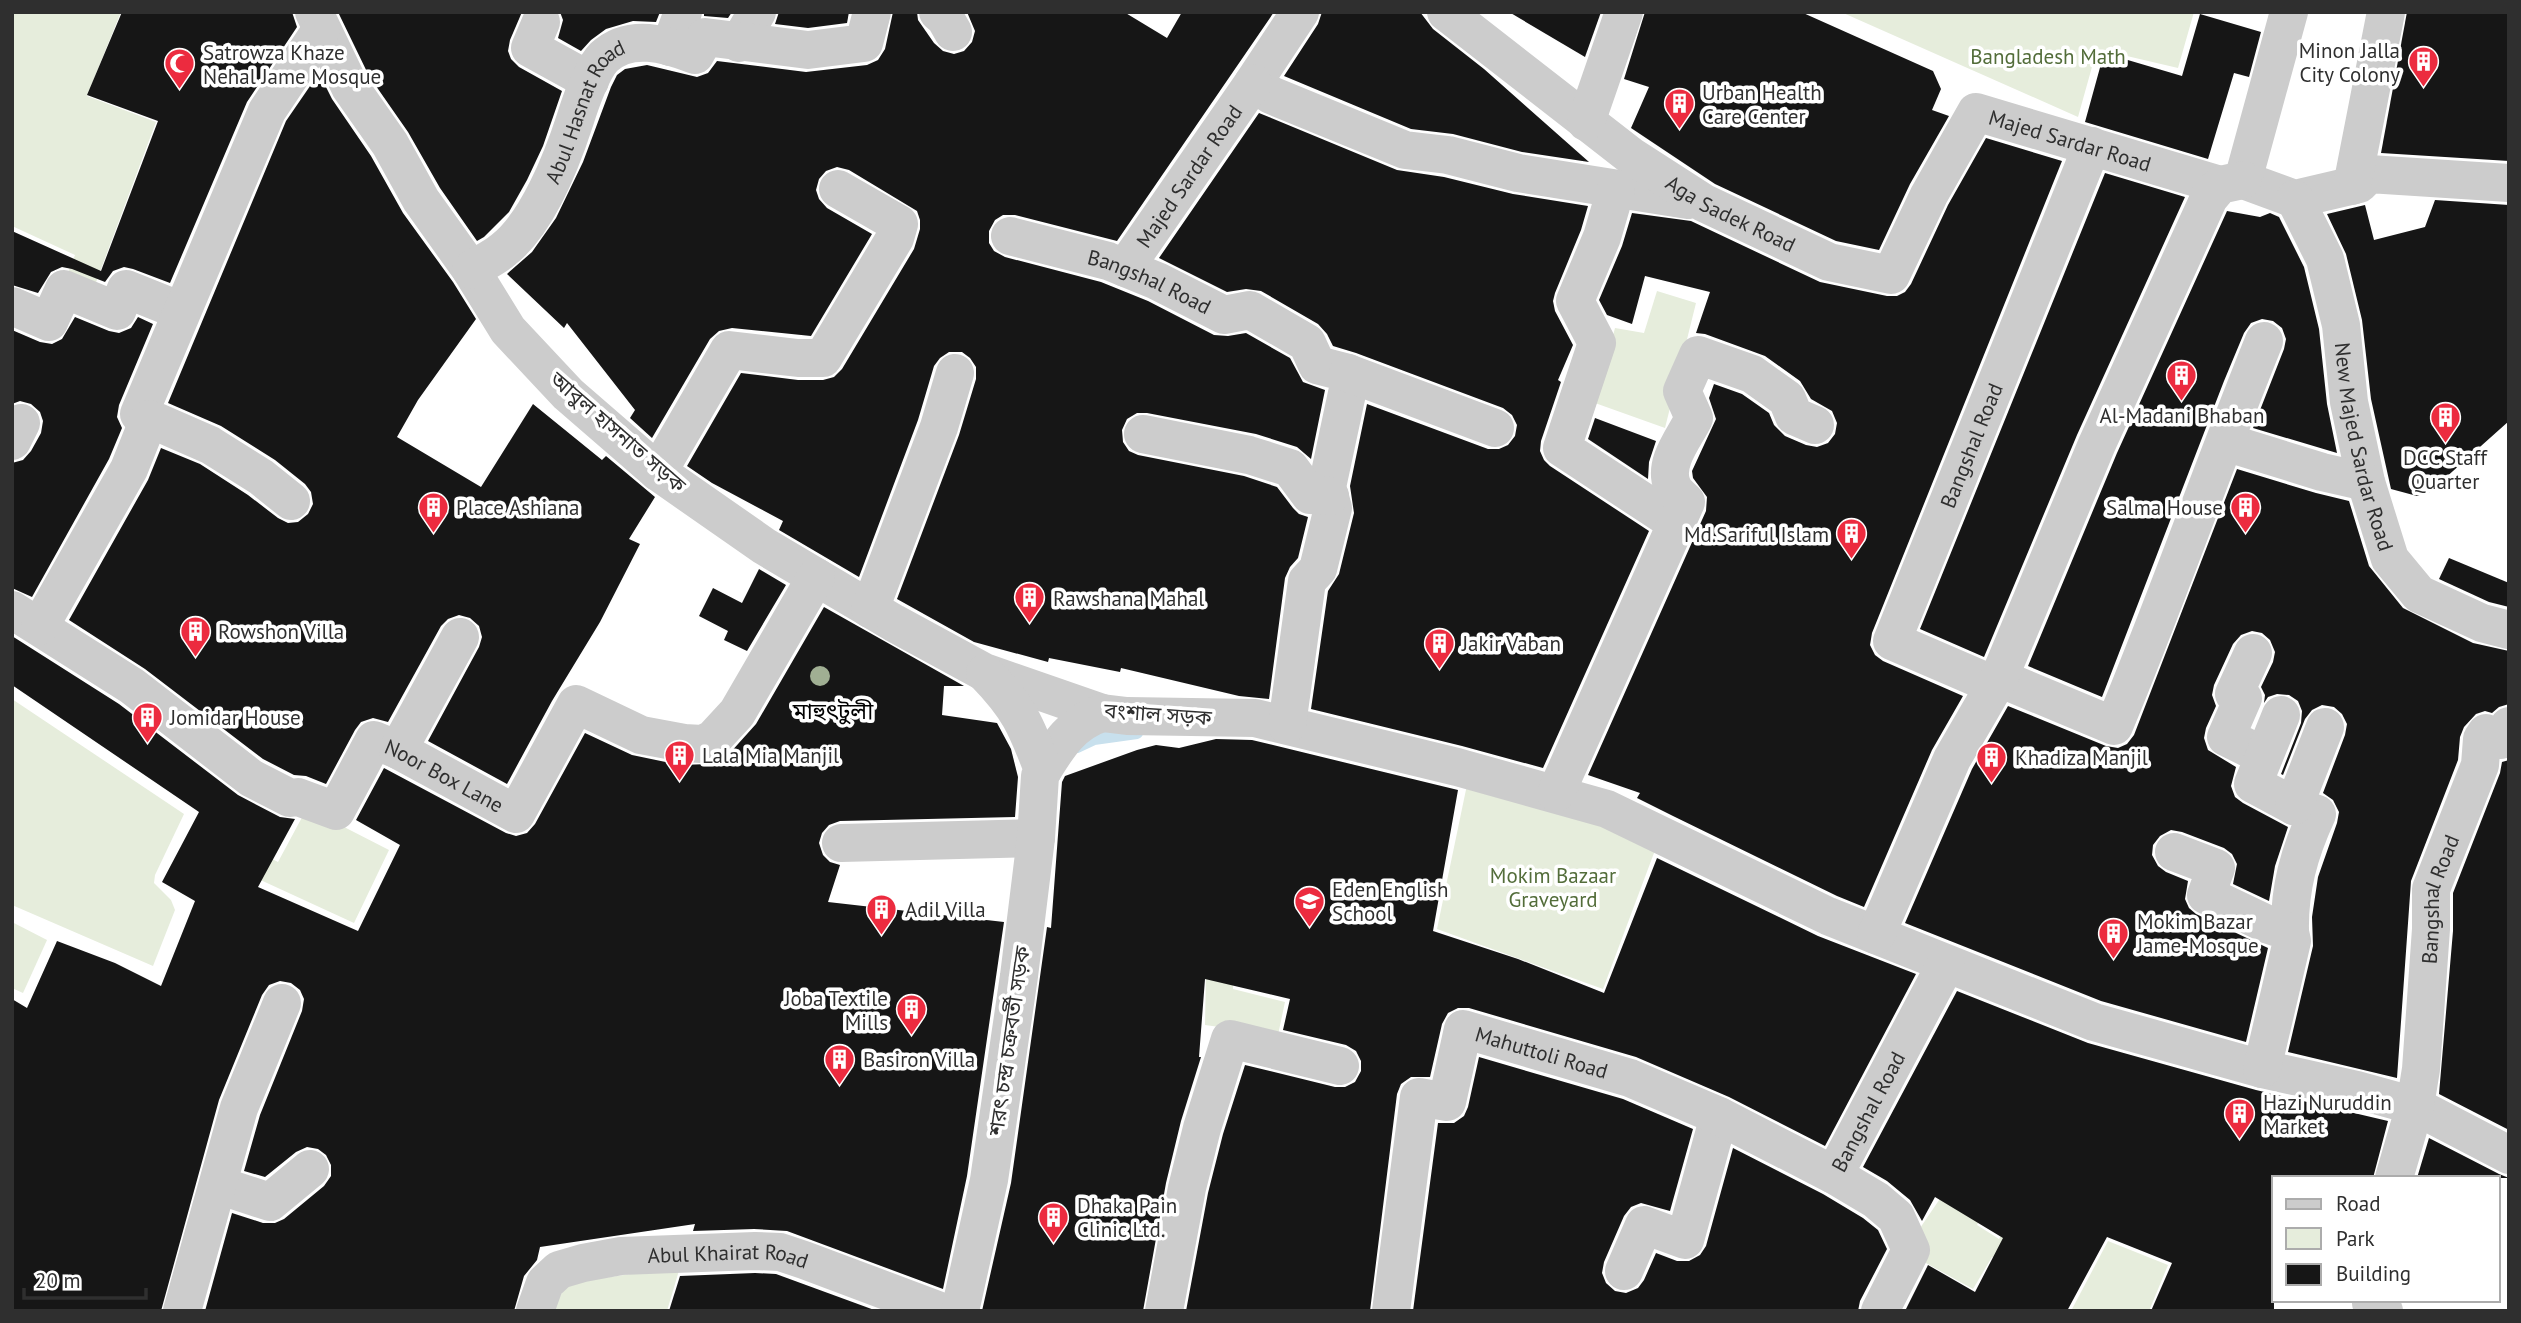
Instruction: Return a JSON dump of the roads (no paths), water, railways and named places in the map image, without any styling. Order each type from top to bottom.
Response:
[{"type":"street","points":[[748,28],[807,50],[864,43],[872,12]]},
{"type":"street","name":"Majed Sardar Road","points":[[1125,268],[1300,12]]},
{"type":"street","name":"Aga Sadek Road","points":[[1446,12],[1631,156],[1704,203],[1829,262],[1891,275]]},
{"type":"street","points":[[1586,122],[1624,12]]},
{"type":"street","points":[[1877,935],[1952,759],[1996,681],[2108,419],[2209,198],[2232,182],[2289,12]]},
{"type":"street","points":[[2352,186],[2386,12]]},
{"type":"street","points":[[26,618],[129,469],[181,311],[267,111],[318,21]]},
{"type":"street","name":"আবুল হাসনাত সড়ক","points":[[318,21],[350,87],[390,144],[421,200],[471,270],[508,330],[568,394],[658,472],[764,546],[984,672]]},
{"type":"street","points":[[541,22],[530,48],[590,81]]},
{"type":"street","name":"Abul Hasnat Road","points":[[471,270],[505,249],[528,222],[567,143],[590,81],[603,58],[623,46],[649,41],[677,29],[695,55],[705,37],[748,28]]},
{"type":"street","points":[[1253,83],[1283,100],[1405,150],[1448,155],[1518,173],[1704,203]]},
{"type":"street","name":"Majed Sardar Road","points":[[1891,275],[1928,195],[1976,112],[2092,146],[2232,182]]},
{"type":"street","name":"Bangshal Road","points":[[2092,146],[1892,641],[2114,726],[2181,561],[2225,442]]},
{"type":"street","points":[[2232,182],[2295,199],[2359,184],[2369,173],[2509,183]]},
{"type":"street","points":[[658,472],[729,350],[798,358],[823,358],[895,238],[899,224],[838,189]]},
{"type":"street","points":[[1616,189],[1602,237],[1575,301],[1597,343],[1562,448],[1676,523]]},
{"type":"street","name":"New Majed Sardar Road","points":[[2295,199],[2325,260],[2341,325],[2349,402],[2366,482],[2390,559],[2419,594],[2482,623],[2509,630]]},
{"type":"street","name":"Bangshal Road","points":[[1010,236],[1108,261],[1157,281],[1224,315],[1250,310],[1307,343],[1317,365],[1348,373]]},
{"type":"street","points":[[12,306],[50,322],[64,289],[117,311],[126,289],[181,311]]},
{"type":"street","points":[[2264,341],[2225,442],[2322,472],[2366,482]]},
{"type":"street","points":[[1556,793],[1686,502],[1672,487],[1669,472],[1681,438],[1688,432],[1694,418],[1682,391],[1698,355],[1752,374],[1787,400],[1794,415],[1815,425]]},
{"type":"street","points":[[870,609],[939,427],[955,373]]},
{"type":"street","points":[[1495,428],[1348,373],[1349,384],[1327,487],[1333,508],[1318,569],[1307,581],[1271,722],[1556,793],[1607,809],[1828,916],[2094,1022],[2262,1069],[2415,1106],[2509,1155]]},
{"type":"street","points":[[144,417],[210,446],[261,477],[290,501]]},
{"type":"street","points":[[1143,434],[1249,455],[1290,468],[1310,495],[1330,496]]},
{"type":"street","name":"Noor Box Lane","points":[[26,618],[132,686],[251,778],[290,798],[298,797],[336,811],[374,740],[398,750],[516,814],[576,704],[641,735],[684,743],[702,744],[713,739],[737,713],[816,577]]},
{"type":"street","points":[[398,750],[460,636]]},
{"type":"street","points":[[2253,653],[2234,694],[2243,698],[2226,737],[2264,756]]},
{"type":"street","name":"বংশাল সড়ক","points":[[984,672],[1102,713],[1271,722]]},
{"type":"street","name":"শরৎ চন্দ্র চক্রবর্তী সড়ক","points":[[984,672],[1022,717],[1043,770]]},
{"type":"street","name":"শরৎ চন্দ্র চক্রবর্তী সড়ক","points":[[960,1311],[989,1180],[1019,976],[1036,838],[1040,776],[1066,734],[1087,718],[1102,713]]},
{"type":"street","points":[[2262,1069],[2292,941],[2291,890],[2300,853],[2317,814],[2294,806],[2253,784],[2281,715]]},
{"type":"street","name":"Bangshal Road","points":[[2415,1106],[2425,1026],[2431,889],[2480,765],[2482,739],[2486,733],[2501,740],[2509,726]]},
{"type":"street","points":[[2294,806],[2326,727]]},
{"type":"street","points":[[841,843],[1036,838]]},
{"type":"street","points":[[2174,852],[2216,868],[2206,895],[2290,932]]},
{"type":"street","name":"Bangshal Road","points":[[1880,1311],[1911,1250],[1908,1239],[1896,1217],[1887,1208],[1834,1175],[1946,964]]},
{"type":"street","points":[[182,1311],[239,1108],[282,1003]]},
{"type":"street","name":"Mahuttoli Road","points":[[1391,1311],[1419,1097],[1447,1102],[1463,1029],[1630,1079],[1719,1116],[1834,1175]]},
{"type":"street","points":[[1164,1311],[1193,1164],[1230,1039],[1340,1066]]},
{"type":"street","points":[[2395,1176],[2415,1106]]},
{"type":"street","points":[[1624,1271],[1644,1225],[1685,1240],[1719,1116]]},
{"type":"street","points":[[218,1185],[270,1202],[310,1169]]},
{"type":"street","name":"Abul Khairat Road","points":[[535,1311],[545,1283],[559,1270],[583,1263],[621,1256],[755,1251],[780,1252],[940,1311]]},
{"type":"waterway","points":[[1077,747],[1094,739],[1137,733]]},
{"type":"place","name":"Minon Jalla City Colony","points":[[2423,89]]},
{"type":"place","name":"Satrowza Khaze Nehal Jame Mosque","points":[[180,91]]},
{"type":"place","name":"Urban Health Care Center","points":[[1679,131]]},
{"type":"place","name":"Al-Madani Bhaban","points":[[2182,402]]},
{"type":"place","name":"DCC Staff Quarter","points":[[2445,444]]},
{"type":"place","name":"Place Ashiana","points":[[433,534]]},
{"type":"place","name":"Salma House","points":[[2246,534]]},
{"type":"place","name":"Md.Sariful Islam","points":[[1852,561]]},
{"type":"place","name":"Rawshana Mahal","points":[[1030,625]]},
{"type":"place","name":"Rowshon Villa","points":[[195,658]]},
{"type":"place","name":"Jakir Vaban","points":[[1439,670]]},
{"type":"place","name":"Jomidar House","points":[[147,744]]},
{"type":"place","name":"Lala Mia Manjil","points":[[679,782]]},
{"type":"place","name":"Khadiza Manjil","points":[[1992,784]]},
{"type":"place","name":"Eden English School","points":[[1309,928]]},
{"type":"place","name":"Adil Villa","points":[[882,936]]},
{"type":"place","name":"Mokim Bazar Jame-Mosque","points":[[2114,960]]},
{"type":"place","name":"Joba Textile Mills","points":[[911,1037]]},
{"type":"place","name":"Basiron Villa","points":[[840,1086]]},
{"type":"place","name":"Hazi Nuruddin Market","points":[[2240,1141]]},
{"type":"place","name":"Dhaka Pain Clinic Ltd.","points":[[1054,1244]]},
{"type":"district","name":"মাহুৎটুলী","points":[[833,710]]},
{"type":"park label","name":"Bangladesh Math","points":[[2048,56]]},
{"type":"park label","name":"Mokim Bazaar Graveyard","points":[[1553,887]]}]
